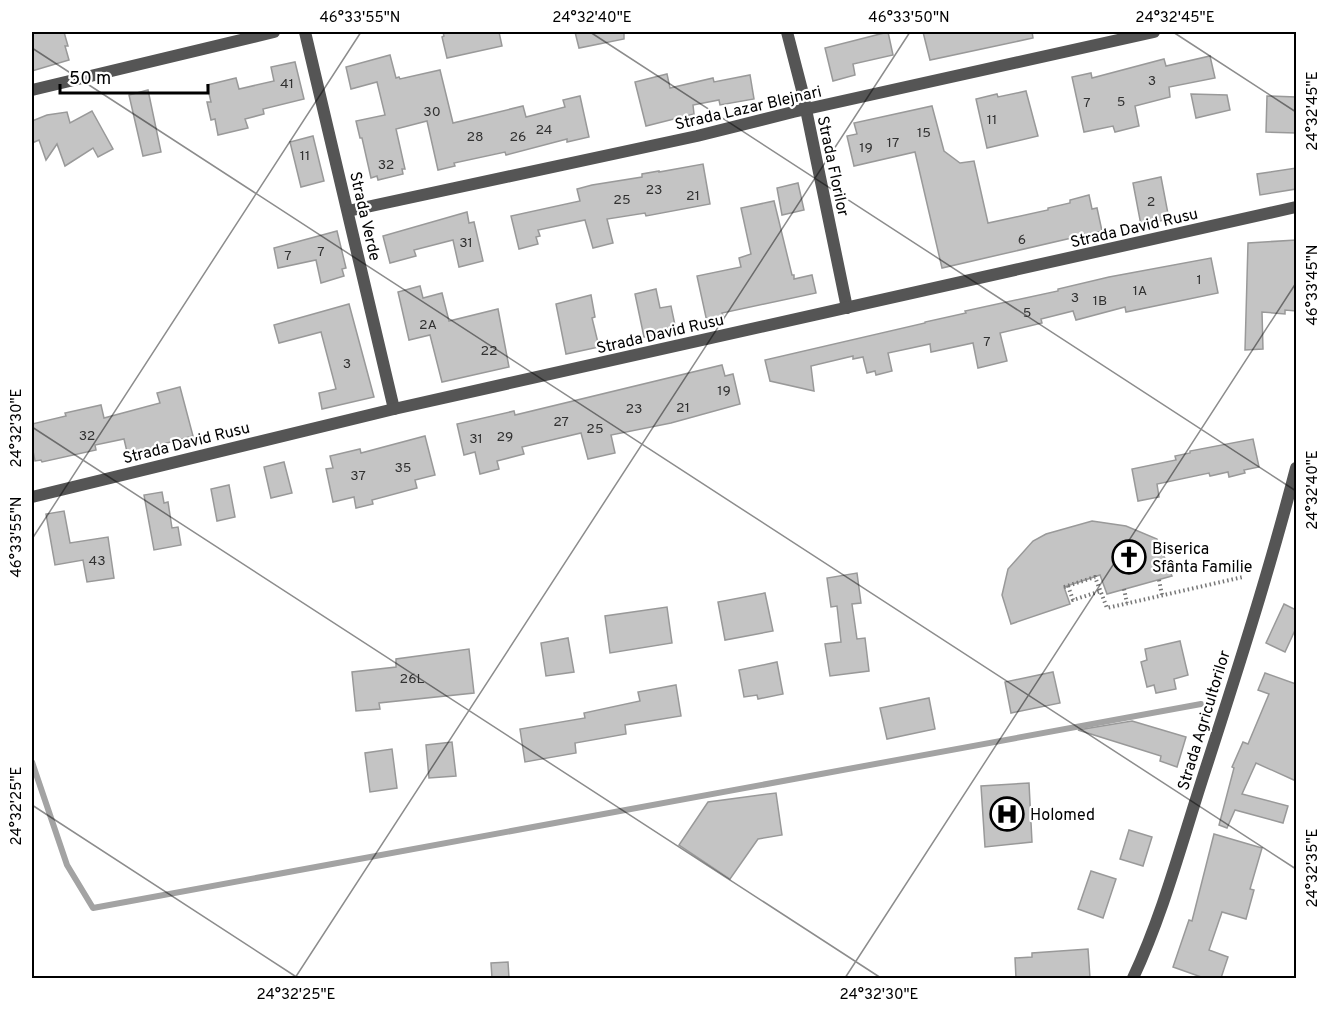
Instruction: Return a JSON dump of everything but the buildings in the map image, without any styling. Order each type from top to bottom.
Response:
[{"type":"street","points":[[32,90],[274,32]]},
{"type":"street","name":"Strada Verde","points":[[306,32],[394,409]]},
{"type":"street","name":"Strada Florilor","points":[[787,32],[847,308]]},
{"type":"street","name":"Strada Lazar Blejnari","points":[[348,211],[697,136],[1154,32]]},
{"type":"street","name":"Strada David Rusu","points":[[32,497],[394,409],[1296,207]]},
{"type":"street","name":"Strada Agricultorilor","points":[[1133,978],[1149,944],[1164,902],[1226,706],[1296,468]]},
{"type":"path","points":[[1100,575],[1066,586],[1073,600],[1101,591]]},
{"type":"path","points":[[1095,577],[1107,608],[1244,577]]},
{"type":"path","points":[[1159,580],[1162,595]]},
{"type":"path","points":[[1124,590],[1127,603]]},
{"type":"waterway","points":[[32,762],[67,865],[93,908],[1201,704]]},
{"type":"place","name":"Biserica Sfânta Familie","points":[[1129,557]]},
{"type":"place","name":"Holomed","points":[[1007,814]]}]
